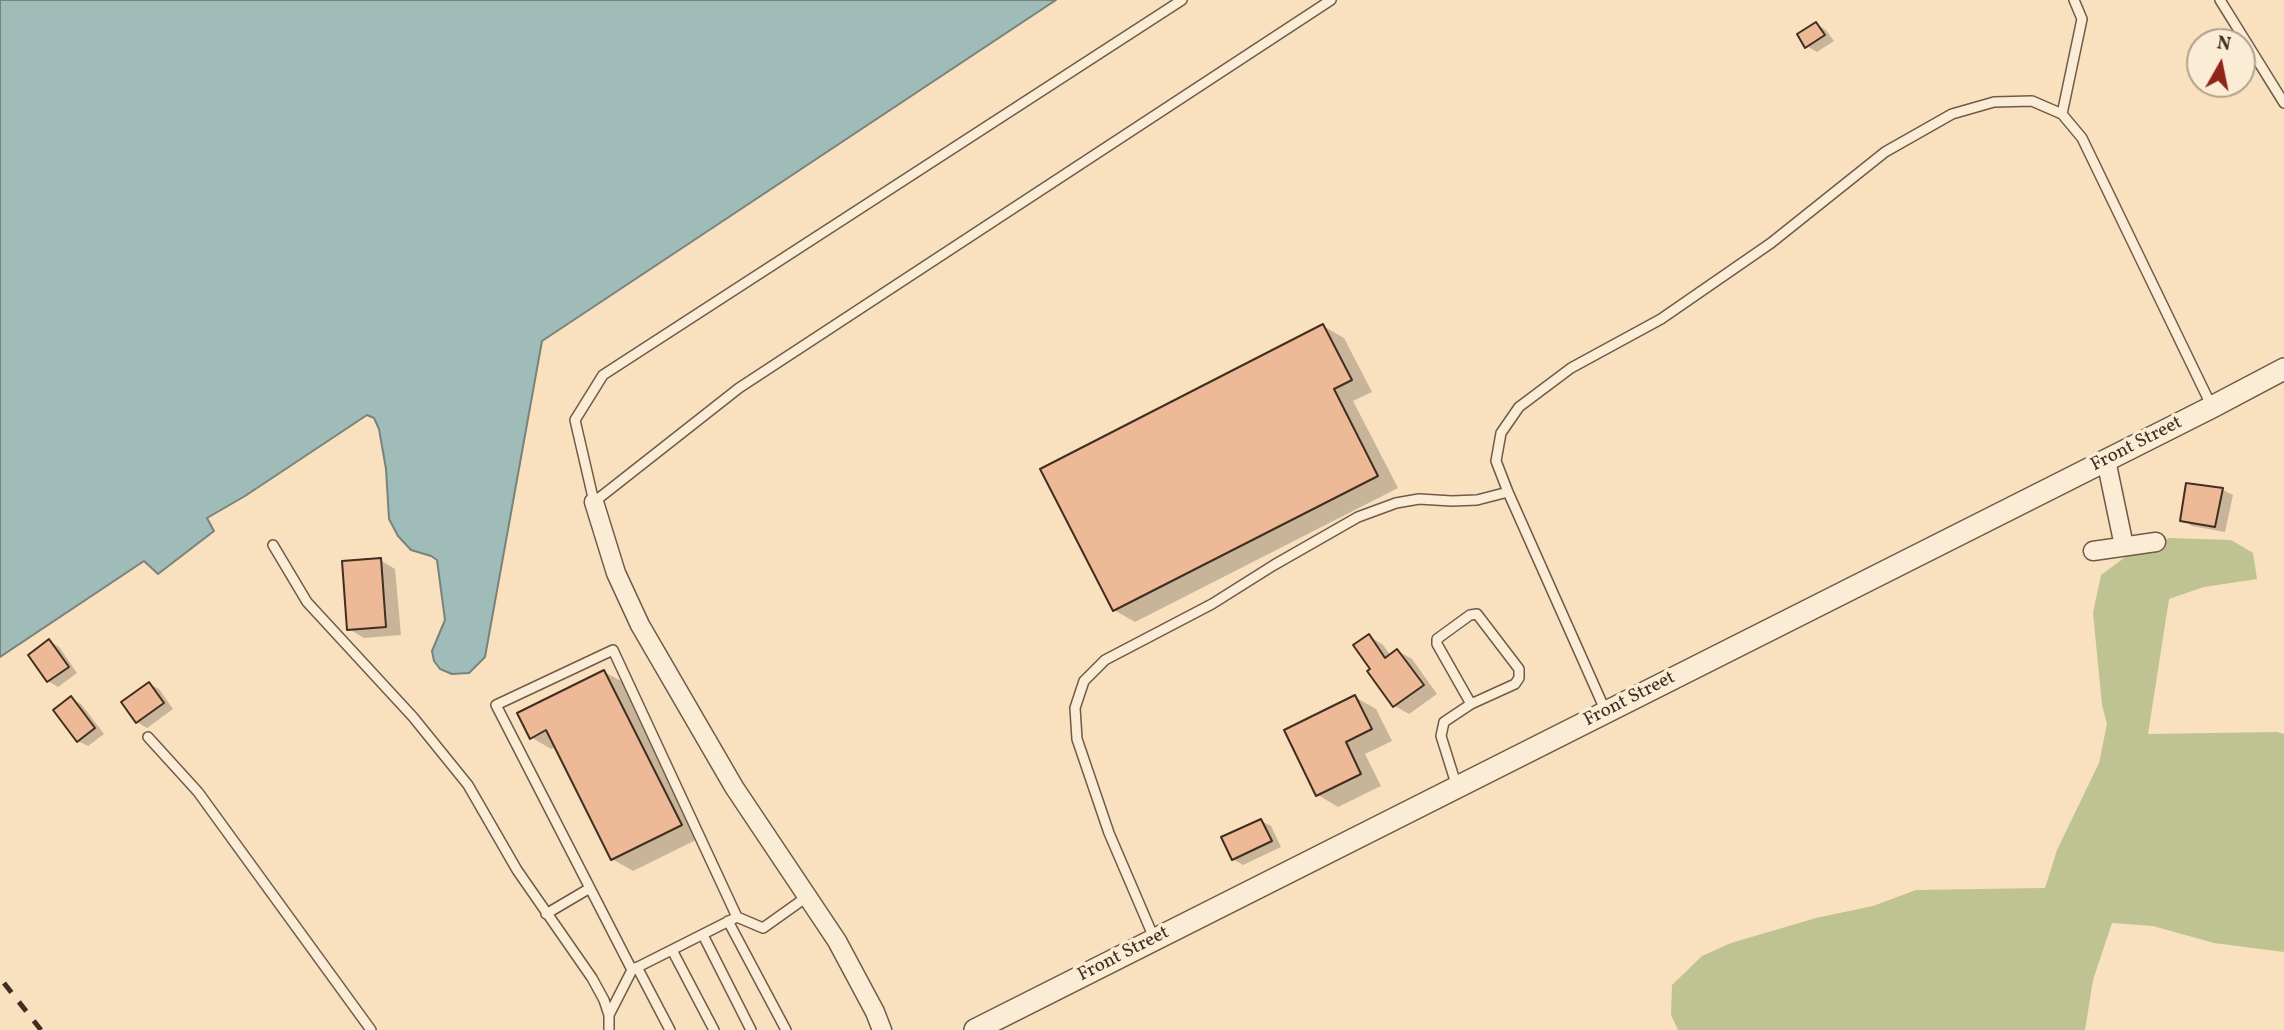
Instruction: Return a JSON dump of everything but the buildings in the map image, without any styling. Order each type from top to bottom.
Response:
[{"type":"street","name":"Front Street","points":[[975,1030],[2284,369]]},
{"type":"street","points":[[2106,460],[2124,546]]},
{"type":"street","points":[[594,502],[616,573],[640,625],[734,787],[837,941],[882,1030]]},
{"type":"street","points":[[2093,551],[2156,542]]},
{"type":"lane","points":[[1182,0],[603,375],[575,420],[594,502],[739,388],[1331,0]]},
{"type":"lane","points":[[2062,114],[2082,19],[2074,0]]},
{"type":"lane","points":[[2220,0],[2284,103]]},
{"type":"lane","points":[[1606,712],[1496,461],[1502,433],[1519,407],[1571,368],[1661,319],[1760,251],[1885,152],[1952,114],[1994,102],[2032,101],[2062,114],[2082,138],[2212,407]]},
{"type":"lane","points":[[1155,939],[1109,833],[1077,739],[1075,708],[1084,681],[1105,660],[1212,604],[1358,517],[1396,503],[1419,499],[1477,500],[1508,492]]},
{"type":"lane","points":[[273,545],[307,602],[413,716],[468,785],[517,870],[592,978],[604,999],[609,1015],[609,1030]]},
{"type":"lane","points":[[1457,787],[1441,736],[1444,722],[1471,704],[1515,684],[1519,678],[1519,670],[1476,614],[1437,639],[1437,644],[1471,704]]},
{"type":"lane","points":[[670,1030],[590,888],[496,705],[613,650],[733,919],[786,1030]]},
{"type":"lane","points":[[148,737],[198,792],[371,1030]]},
{"type":"lane","points":[[546,914],[590,888]]},
{"type":"lane","points":[[609,1015],[634,968],[733,919],[764,928],[808,896]]},
{"type":"lane","points":[[703,935],[751,1030]]},
{"type":"lane","points":[[672,950],[714,1030]]},
{"type":"green space","points":[[2169,538],[2231,540],[2253,553],[2257,579],[2204,587],[2169,599],[2148,734],[2284,734],[2284,952],[2214,943],[2153,926],[2112,923],[2093,980],[2085,1030],[1678,1030],[1671,1015],[1672,985],[1702,956],[1731,943],[1816,918],[1873,906],[1916,890],[2045,888],[2057,850],[2099,763],[2107,724],[2102,705],[2093,613],[2101,575],[2128,555]]},
{"type":"water","points":[[0,0],[1056,0],[542,341],[485,657],[469,673],[452,674],[440,669],[434,661],[432,651],[445,620],[437,560],[411,550],[398,536],[389,519],[386,469],[379,429],[374,418],[367,415],[207,518],[214,531],[158,574],[144,561],[0,657]]},
{"type":"railway","points":[[4,983],[41,1030]]}]
